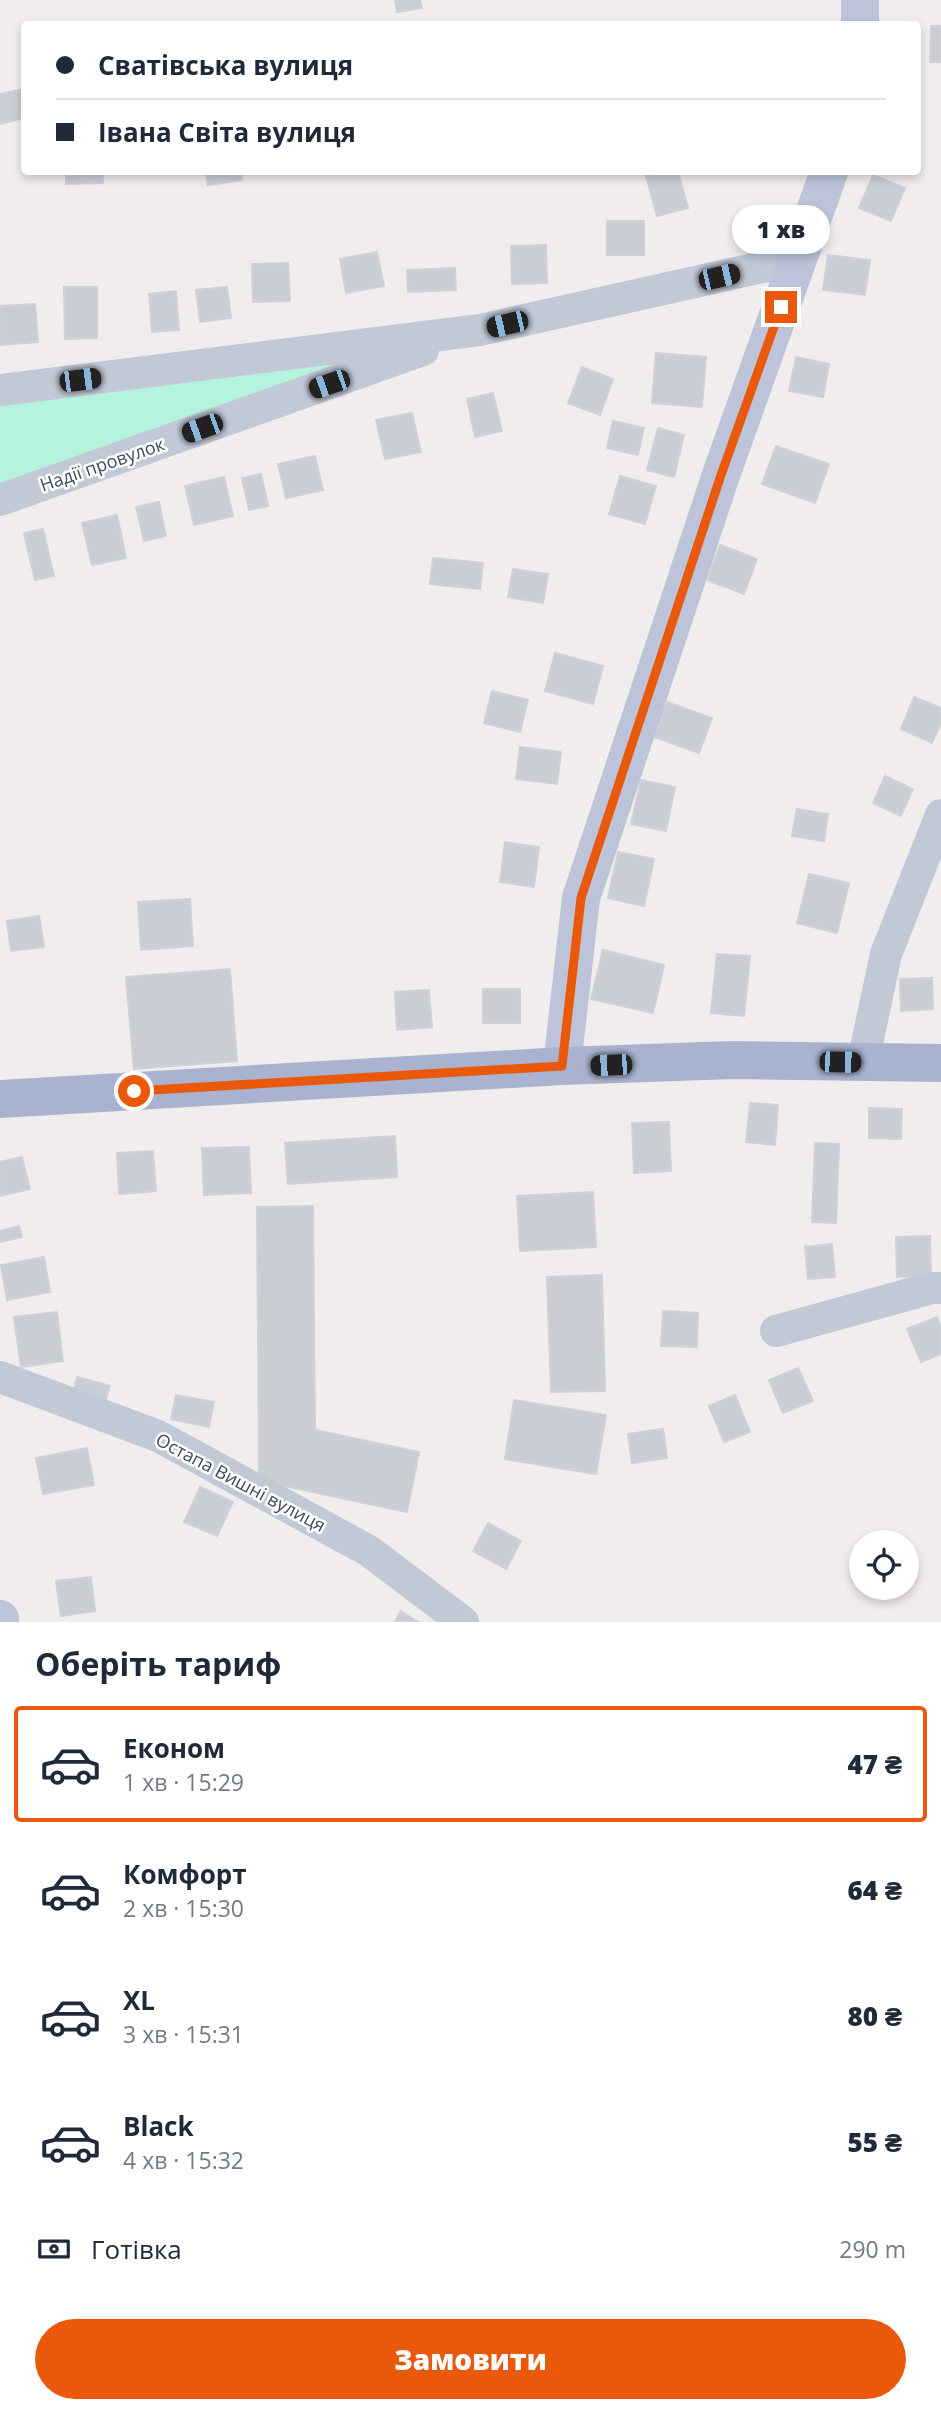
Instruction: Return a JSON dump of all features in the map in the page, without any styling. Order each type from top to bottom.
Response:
[{"type":"main road","points":[[0,1099],[562,1066],[733,1060],[941,1063]]},
{"type":"street","points":[[860,0],[860,21]]},
{"type":"street","points":[[562,1066],[581,898],[721,475],[829,175]]},
{"type":"street","name":"Надії провулок","points":[[0,390],[480,330],[798,259]]},
{"type":"street","name":"Надії провулок","points":[[0,500],[480,330]]},
{"type":"street","points":[[863,1062],[886,954],[941,815]]},
{"type":"street","points":[[776,1331],[932,1288],[941,1288]]},
{"type":"street","name":"Остапа Вишні вулиця","points":[[0,1377],[158,1436],[369,1551],[463,1622]]},
{"type":"green space","points":[[480,330],[0,500],[0,390]]},
{"type":"building","points":[[395,0],[420,0],[422,8],[397,12]]},
{"type":"building","points":[[931,26],[941,26],[941,62],[930,62]]},
{"type":"building","points":[[21,89],[21,119],[0,124],[0,94]]},
{"type":"building","points":[[66,175],[103,175],[103,183],[66,184]]},
{"type":"building","points":[[206,175],[241,175],[242,180],[208,185]]},
{"type":"building","points":[[679,175],[688,208],[657,216],[646,176]]},
{"type":"building","points":[[873,175],[905,188],[891,221],[859,208]]},
{"type":"building","points":[[607,221],[644,221],[644,255],[607,255]]},
{"type":"building","points":[[546,245],[547,283],[512,284],[511,246]]},
{"type":"building","points":[[377,252],[384,286],[346,293],[340,259]]},
{"type":"building","points":[[828,255],[870,260],[865,295],[823,290]]},
{"type":"building","points":[[288,263],[290,301],[253,302],[252,264]]},
{"type":"building","points":[[455,268],[456,290],[408,292],[407,270]]},
{"type":"building","points":[[64,287],[97,287],[97,338],[65,339]]},
{"type":"building","points":[[227,287],[231,318],[200,322],[196,290]]},
{"type":"building","points":[[176,291],[179,330],[152,332],[149,294]]},
{"type":"building","points":[[35,304],[38,342],[0,345],[0,306]]},
{"type":"building","points":[[656,353],[706,357],[702,407],[652,403]]},
{"type":"building","points":[[796,357],[829,364],[823,397],[789,391]]},
{"type":"building","points":[[582,367],[613,379],[600,415],[568,403]]},
{"type":"building","points":[[493,393],[502,431],[475,437],[467,399]]},
{"type":"building","points":[[412,413],[421,452],[385,459],[376,420]]},
{"type":"building","points":[[613,421],[644,428],[638,455],[607,448]]},
{"type":"building","points":[[658,428],[684,435],[674,477],[647,470]]},
{"type":"building","points":[[776,446],[829,464],[815,503],[762,484]]},
{"type":"building","points":[[315,456],[323,490],[286,498],[278,464]]},
{"type":"building","points":[[261,474],[268,506],[249,510],[242,478]]},
{"type":"building","points":[[620,476],[656,486],[645,524],[609,514]]},
{"type":"building","points":[[224,477],[233,516],[194,525],[185,486]]},
{"type":"building","points":[[159,502],[166,536],[144,541],[136,507]]},
{"type":"building","points":[[117,515],[126,558],[92,565],[82,523]]},
{"type":"building","points":[[43,529],[54,576],[35,580],[24,533]]},
{"type":"building","points":[[720,545],[757,559],[744,594],[707,580]]},
{"type":"building","points":[[433,558],[483,563],[480,589],[430,584]]},
{"type":"building","points":[[513,569],[548,574],[543,603],[508,597]]},
{"type":"building","points":[[555,653],[603,666],[593,704],[545,691]]},
{"type":"building","points":[[492,691],[528,700],[520,732],[484,723]]},
{"type":"building","points":[[914,697],[941,708],[941,723],[932,743],[901,729]]},
{"type":"building","points":[[667,702],[712,718],[699,753],[654,737]]},
{"type":"building","points":[[520,747],[561,752],[557,784],[516,779]]},
{"type":"building","points":[[885,776],[913,789],[901,816],[873,803]]},
{"type":"building","points":[[641,780],[675,787],[666,831],[631,824]]},
{"type":"building","points":[[797,809],[828,814],[824,841],[792,836]]},
{"type":"building","points":[[505,842],[539,847],[534,887],[500,882]]},
{"type":"building","points":[[618,852],[654,859],[644,906],[608,898]]},
{"type":"building","points":[[809,874],[849,883],[837,933],[797,923]]},
{"type":"building","points":[[190,899],[193,946],[141,950],[138,902]]},
{"type":"building","points":[[39,916],[44,947],[11,951],[7,921]]},
{"type":"building","points":[[603,950],[664,965],[653,1013],[591,999]]},
{"type":"building","points":[[717,954],[750,956],[744,1016],[711,1013]]},
{"type":"building","points":[[230,969],[237,1061],[134,1069],[126,977]]},
{"type":"building","points":[[932,978],[933,1009],[901,1011],[900,979]]},
{"type":"building","points":[[483,989],[520,989],[520,1023],[483,1023]]},
{"type":"building","points":[[429,990],[432,1027],[397,1030],[395,992]]},
{"type":"building","points":[[750,1103],[778,1105],[775,1145],[746,1142]]},
{"type":"building","points":[[869,1108],[902,1109],[901,1139],[869,1138]]},
{"type":"building","points":[[669,1122],[671,1171],[634,1173],[632,1123]]},
{"type":"building","points":[[395,1136],[397,1177],[288,1184],[285,1143]]},
{"type":"building","points":[[815,1143],[839,1144],[836,1223],[812,1222]]},
{"type":"building","points":[[249,1147],[251,1193],[204,1195],[202,1148]]},
{"type":"building","points":[[153,1151],[156,1191],[119,1194],[117,1153]]},
{"type":"building","points":[[22,1157],[30,1189],[0,1196],[0,1162]]},
{"type":"building","points":[[593,1192],[596,1247],[520,1251],[517,1196]]},
{"type":"building","points":[[313,1206],[315,1430],[419,1452],[407,1512],[280,1485],[259,1476],[257,1207]]},
{"type":"building","points":[[19,1226],[22,1237],[0,1242],[0,1231]]},
{"type":"building","points":[[930,1236],[931,1276],[897,1277],[896,1237]]},
{"type":"building","points":[[832,1244],[835,1277],[808,1279],[805,1247]]},
{"type":"building","points":[[44,1257],[50,1292],[7,1300],[1,1265]]},
{"type":"building","points":[[602,1275],[605,1391],[551,1392],[547,1277]]},
{"type":"building","points":[[663,1311],[698,1313],[697,1347],[661,1346]]},
{"type":"building","points":[[57,1312],[63,1361],[21,1367],[14,1317]]},
{"type":"building","points":[[937,1317],[941,1327],[941,1354],[921,1362],[907,1329]]},
{"type":"building","points":[[798,1368],[813,1401],[783,1413],[769,1380]]},
{"type":"building","points":[[77,1377],[110,1386],[106,1399],[74,1390]]},
{"type":"building","points":[[176,1395],[214,1402],[209,1427],[171,1419]]},
{"type":"building","points":[[735,1395],[750,1432],[724,1442],[709,1406]]},
{"type":"building","points":[[514,1400],[606,1415],[596,1474],[505,1459]]},
{"type":"building","points":[[663,1429],[667,1458],[632,1463],[628,1434]]},
{"type":"building","points":[[87,1448],[94,1485],[43,1494],[36,1458]]},
{"type":"building","points":[[200,1487],[233,1502],[217,1536],[184,1522]]},
{"type":"building","points":[[488,1523],[521,1541],[506,1569],[473,1551]]},
{"type":"building","points":[[91,1577],[95,1611],[61,1616],[56,1581]]},
{"type":"building","points":[[401,1611],[418,1622],[395,1622]]},
{"type":"route","points":[[134,1091],[562,1066],[581,898],[721,475],[781,307]]}]
